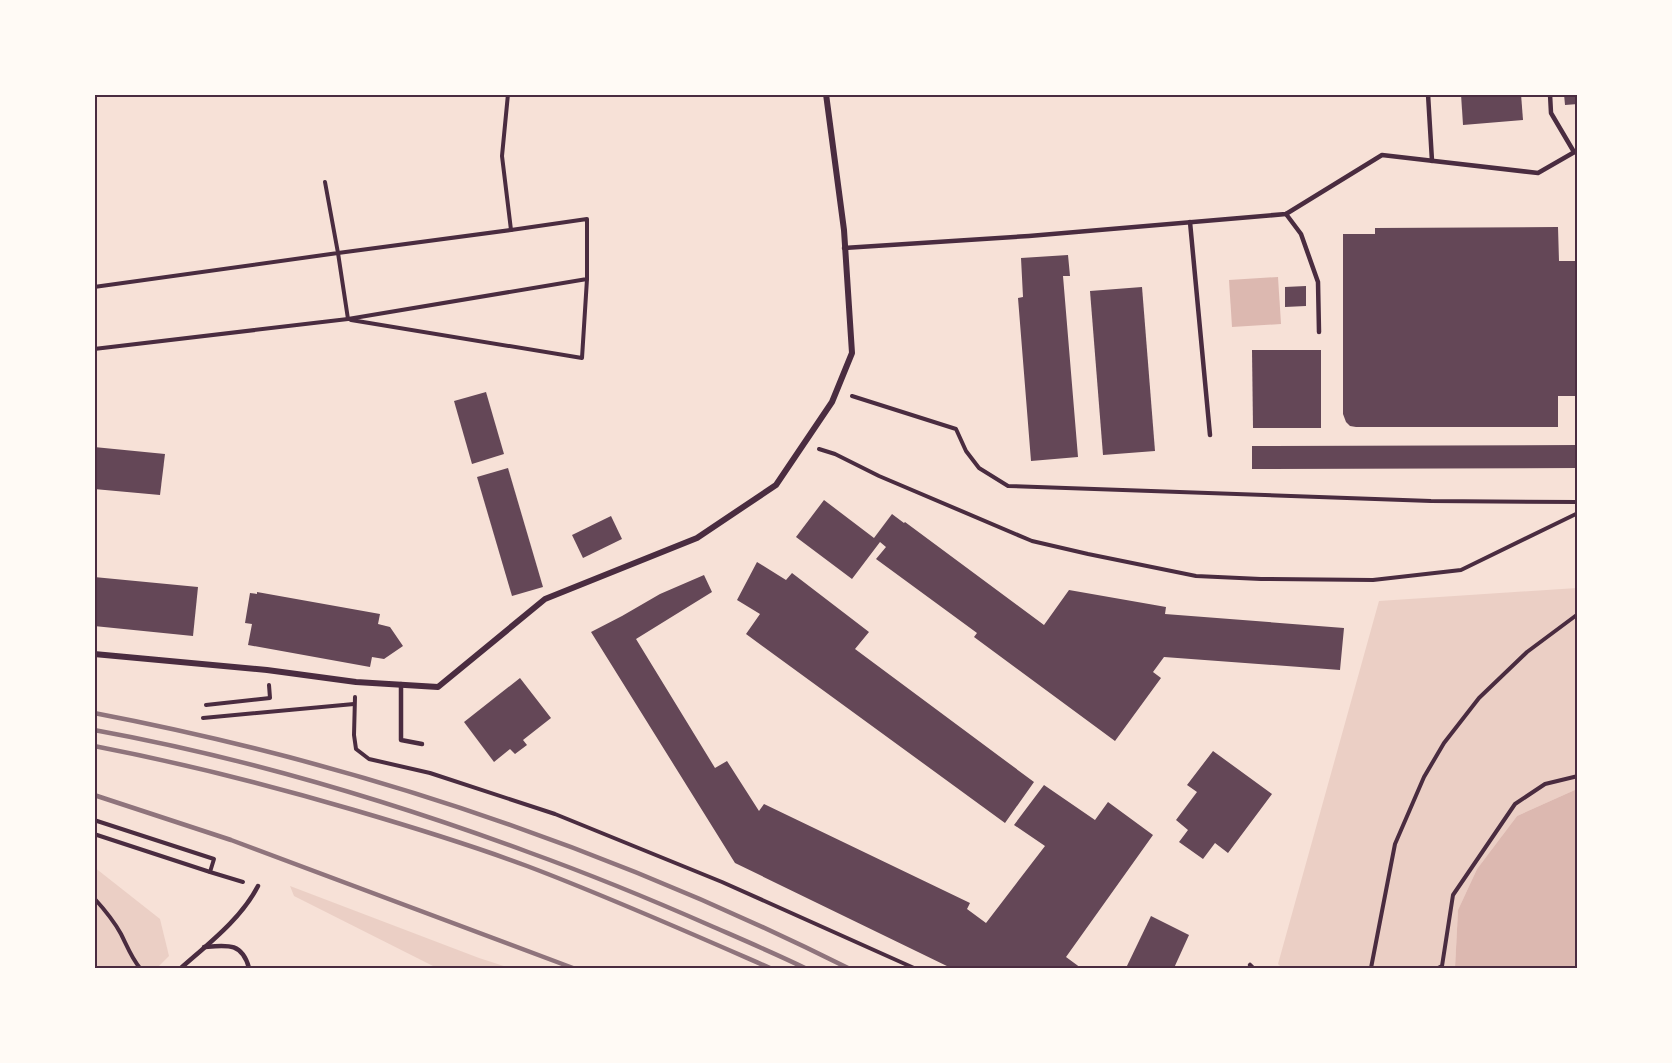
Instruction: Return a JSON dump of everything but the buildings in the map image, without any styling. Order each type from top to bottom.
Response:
[{"type":"street","points":[[94,654],[267,670],[356,682],[438,687],[544,599],[697,538],[776,485],[832,402],[852,353],[844,230],[826,94]]},
{"type":"lane","points":[[1428,94],[1432,161]]},
{"type":"lane","points":[[844,248],[1029,236],[1286,214],[1382,155],[1538,173],[1576,151],[1551,113],[1550,94]]},
{"type":"lane","points":[[1286,214],[1301,234],[1318,282],[1319,332]]},
{"type":"lane","points":[[1190,222],[1210,435]]},
{"type":"lane","points":[[401,684],[401,740],[422,744]]},
{"type":"lane","points":[[181,969],[236,916],[250,900],[258,886]]},
{"type":"lane","points":[[204,947],[222,945],[235,947],[244,955],[249,969]]},
{"type":"path","points":[[508,94],[502,156],[511,230]]},
{"type":"path","points":[[325,182],[348,319]]},
{"type":"path","points":[[94,287],[586,219],[587,279],[582,358],[348,319]]},
{"type":"path","points":[[94,349],[348,319],[587,279]]},
{"type":"path","points":[[837,391],[956,429],[966,451],[979,468],[1008,486],[1431,501],[1578,502]]},
{"type":"path","points":[[835,454],[879,476],[1032,541],[1196,576],[1372,580],[1461,570],[1578,513]]},
{"type":"path","points":[[1371,969],[1395,844],[1424,777],[1444,743],[1479,698],[1527,652],[1578,614]]},
{"type":"path","points":[[206,705],[270,698],[267,670]]},
{"type":"path","points":[[356,682],[354,704],[356,749],[369,759],[430,773],[555,814],[722,882],[914,969]]},
{"type":"path","points":[[204,718],[354,704]]},
{"type":"path","points":[[1438,969],[1442,966],[1453,895],[1515,804],[1545,784],[1578,776]]},
{"type":"path","points":[[94,820],[214,859],[210,872]]},
{"type":"path","points":[[94,834],[258,886]]},
{"type":"path","points":[[94,898],[119,931],[141,969]]},
{"type":"shaded area","points":[[1278,277],[1281,324],[1232,327],[1229,280]]},
{"type":"shaded area","points":[[1577,588],[1577,789],[1517,816],[1477,869],[1458,910],[1455,968],[1282,968],[1278,964],[1379,601]]},
{"type":"shaded area","points":[[1577,789],[1577,968],[1455,968],[1458,910],[1477,869],[1517,816]]},
{"type":"shaded area","points":[[94,867],[160,919],[169,956],[157,968],[95,968]]},
{"type":"shaded area","points":[[290,886],[510,968],[437,968],[294,896]]},
{"type":"railway","points":[[94,713],[192,733],[289,757],[385,784],[480,815],[574,848],[667,885],[848,968]]},
{"type":"railway","points":[[94,730],[260,767],[422,815],[597,878],[805,968]]},
{"type":"railway","points":[[94,746],[258,783],[463,844],[588,890],[770,968]]},
{"type":"railway","points":[[94,795],[231,840],[573,968]]}]
